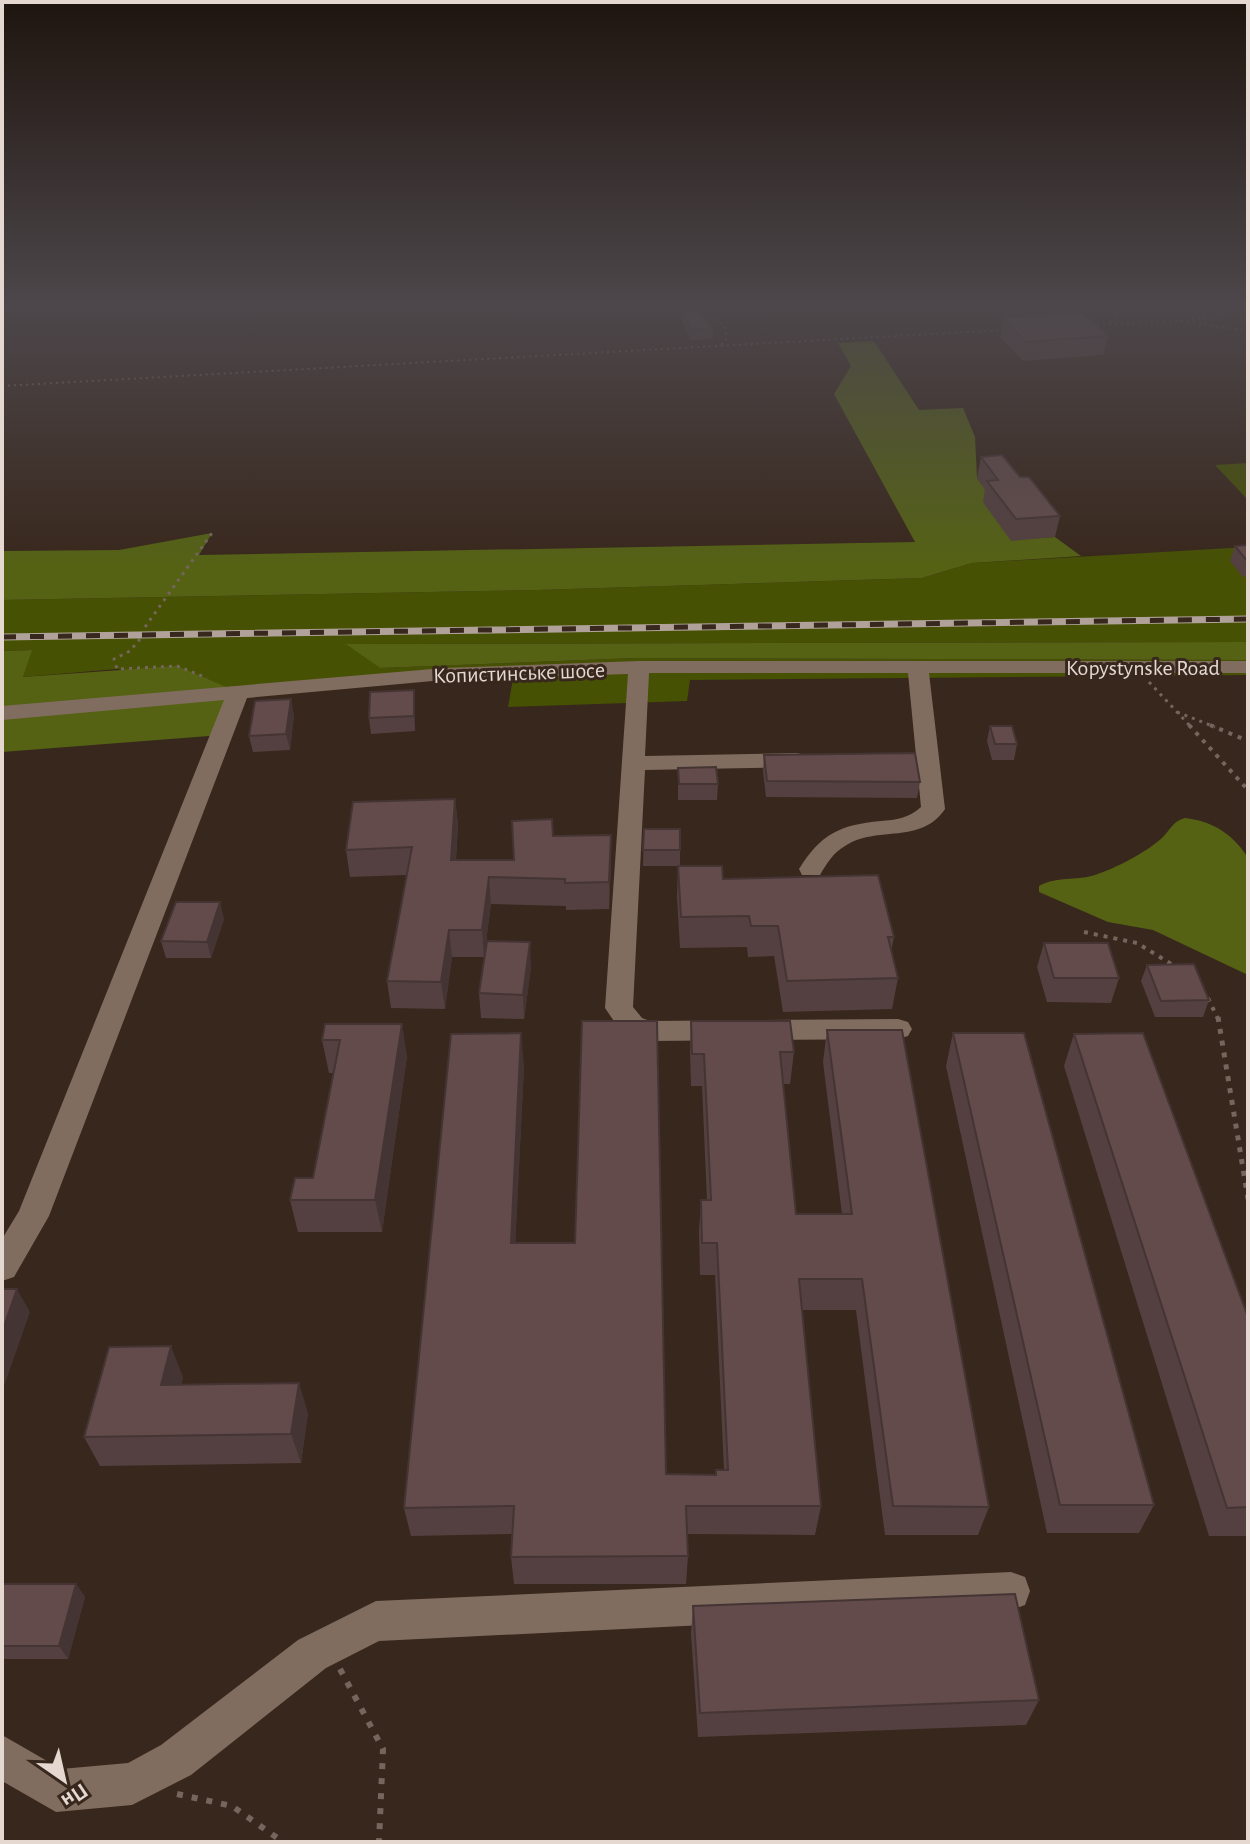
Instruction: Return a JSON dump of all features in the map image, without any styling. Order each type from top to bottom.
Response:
[{"type":"street","name":"Копистинське шосе","points":[[2,713],[444,674],[639,667],[918,666]]},
{"type":"street","points":[[811,869],[816,856],[844,835],[915,824],[927,818],[933,809],[918,666]]},
{"type":"street","name":"Kopystynske Road","points":[[918,666],[1248,667]]},
{"type":"street","points":[[639,667],[636,763],[619,1008],[632,1026],[650,1031],[898,1029]]},
{"type":"street","points":[[2,1267],[33,1216],[238,692]]},
{"type":"street","points":[[636,763],[821,759]]},
{"type":"street","points":[[2,1756],[56,1791],[132,1784],[176,1760],[327,1646],[376,1621],[1011,1591]]},
{"type":"path","points":[[145,627],[160,597],[198,555],[212,533]]},
{"type":"path","points":[[140,639],[130,651],[114,659],[117,669],[177,666],[238,692]]},
{"type":"path","points":[[1137,668],[1248,790]]},
{"type":"path","points":[[1175,711],[1248,741]]},
{"type":"path","points":[[1084,932],[1137,943],[1184,975]]},
{"type":"path","points":[[1206,995],[1218,1018],[1248,1199]]},
{"type":"path","points":[[327,1646],[383,1749],[379,1842]]},
{"type":"path","points":[[175,1793],[232,1806],[283,1842]]},
{"type":"green space","points":[[834,394],[909,394],[919,410],[963,408],[975,437],[977,478],[994,501],[984,503],[1011,540],[1055,537],[1081,556],[972,563],[922,578],[537,590],[2,600],[2,551],[119,550],[212,533],[199,555],[915,542]]},
{"type":"green space","points":[[1248,463],[1248,500],[1215,465]]},
{"type":"green space","points":[[1248,547],[1248,642],[348,644],[380,668],[635,658],[1248,660],[1248,675],[690,680],[687,701],[508,707],[514,673],[238,692],[117,669],[23,677],[31,650],[2,651],[2,600],[537,590],[922,578],[972,563]]},
{"type":"green space","points":[[1248,642],[1248,660],[635,658],[380,668],[346,644]]},
{"type":"green space","points":[[32,650],[23,677],[177,666],[238,692],[222,735],[2,752],[2,651]]},
{"type":"green space","points":[[1185,818],[1222,830],[1248,858],[1248,975],[1153,930],[1108,922],[1039,892],[1039,886],[1046,883],[1088,877],[1121,864],[1155,844]]},
{"type":"building","points":[[1002,455],[1020,477],[1029,477],[1060,516],[1016,519],[987,481],[998,480],[981,457]]},
{"type":"building","points":[[1248,545],[1248,562],[1235,546]]},
{"type":"building","points":[[414,690],[414,716],[369,718],[370,692]]},
{"type":"building","points":[[291,699],[286,734],[249,736],[255,701]]},
{"type":"building","points":[[990,726],[1012,726],[1017,744],[995,744]]},
{"type":"building","points":[[915,753],[920,782],[767,781],[764,755]]},
{"type":"building","points":[[716,767],[718,784],[679,784],[678,768]]},
{"type":"building","points":[[455,799],[451,860],[514,860],[512,821],[552,819],[553,836],[611,835],[609,882],[565,883],[565,879],[489,877],[482,930],[449,930],[441,982],[387,981],[412,847],[346,850],[353,802]]},
{"type":"building","points":[[644,829],[680,829],[680,850],[643,850]]},
{"type":"building","points":[[678,866],[722,866],[723,879],[878,875],[894,937],[888,937],[898,978],[787,981],[778,926],[751,926],[749,916],[681,917]]},
{"type":"building","points":[[176,902],[220,902],[207,942],[161,941]]},
{"type":"building","points":[[487,941],[530,942],[523,995],[479,993]]},
{"type":"building","points":[[1044,943],[1108,943],[1119,978],[1054,978]]},
{"type":"building","points":[[1194,964],[1209,1000],[1161,1001],[1147,965]]},
{"type":"building","points":[[582,1021],[657,1021],[666,1474],[716,1475],[716,1470],[728,1470],[717,1243],[702,1243],[701,1200],[711,1200],[704,1054],[692,1054],[691,1021],[790,1021],[794,1052],[780,1052],[796,1214],[852,1214],[827,1030],[902,1030],[989,1507],[893,1506],[862,1279],[799,1279],[821,1506],[686,1506],[688,1556],[511,1557],[514,1506],[404,1508],[451,1034],[521,1033],[511,1243],[575,1243]]},
{"type":"building","points":[[325,1024],[402,1024],[375,1200],[290,1200],[295,1178],[313,1178],[340,1040],[322,1040]]},
{"type":"building","points":[[953,1033],[1024,1033],[1154,1505],[1060,1505]]},
{"type":"building","points":[[1143,1033],[1248,1317],[1248,1507],[1227,1508],[1074,1034]]},
{"type":"building","points":[[2,1289],[17,1289],[2,1332]]},
{"type":"building","points":[[171,1346],[161,1385],[299,1383],[291,1434],[84,1437],[109,1347]]},
{"type":"building","points":[[3,1584],[76,1584],[59,1646],[2,1646]]},
{"type":"building","points":[[1015,1594],[1039,1700],[700,1713],[693,1606]]},
{"type":"railway","points":[[2,637],[1248,619]]}]
